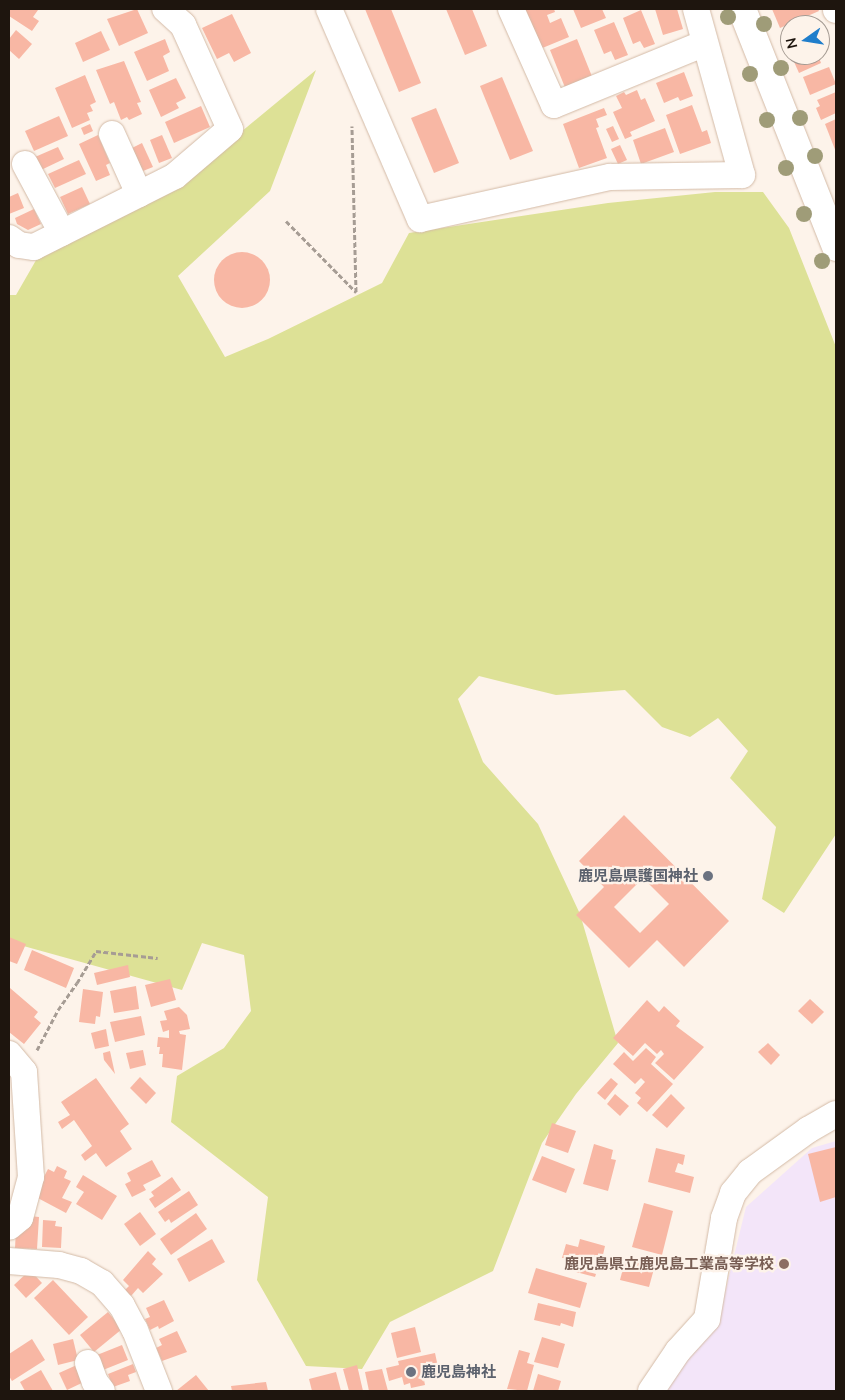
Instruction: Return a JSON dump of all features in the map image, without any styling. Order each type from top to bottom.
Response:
[{"type":"street","points":[[9,238],[19,245],[34,247],[175,176],[230,129],[183,25],[165,9]]},
{"type":"street","points":[[329,9],[420,219],[610,177],[742,175],[696,9]]},
{"type":"street","points":[[511,9],[554,105],[705,43]]},
{"type":"street","points":[[742,9],[836,247]]},
{"type":"street","points":[[112,134],[139,194]]},
{"type":"street","points":[[25,164],[62,233]]},
{"type":"street","points":[[9,1228],[20,1218],[31,1177],[17,1063]]},
{"type":"street","points":[[652,1391],[678,1351],[707,1319],[724,1218],[733,1192],[750,1172],[808,1130],[836,1114]]},
{"type":"street","points":[[9,1261],[59,1265],[81,1271],[102,1283],[122,1306],[135,1330],[159,1391]]},
{"type":"street","points":[[88,1363],[95,1382],[102,1391]]},
{"type":"path","points":[[286,221],[356,292],[352,123]]},
{"type":"path","points":[[17,1063],[77,984],[96,951],[158,958]]},
{"type":"shaded area","name":"鹿児島県立鹿児島工業高等学校","points":[[836,1141],[836,1391],[657,1391],[718,1321],[746,1207],[812,1148]]},
{"type":"green space","points":[[316,70],[270,191],[178,276],[225,357],[268,339],[382,283],[409,233],[608,203],[715,192],[763,192],[789,228],[836,347],[836,834],[784,913],[762,899],[776,827],[730,778],[748,751],[718,718],[690,737],[662,727],[625,690],[556,695],[479,676],[458,699],[483,762],[538,824],[580,914],[618,1043],[576,1094],[542,1143],[493,1271],[390,1322],[362,1369],[306,1366],[257,1280],[268,1197],[171,1122],[177,1076],[224,1048],[251,1011],[244,955],[202,943],[182,990],[9,942],[9,295],[16,295],[39,255],[241,132]]},
{"type":"building","points":[[9,9],[38,10],[33,17],[39,21],[32,31],[9,16]]},
{"type":"building","points":[[137,9],[148,33],[119,46],[107,19]]},
{"type":"building","points":[[365,9],[391,9],[421,83],[399,92]]},
{"type":"building","points":[[446,9],[472,9],[487,46],[465,55]]},
{"type":"building","points":[[554,9],[555,12],[547,15],[550,23],[561,18],[569,37],[540,49],[524,10]]},
{"type":"building","points":[[573,9],[602,9],[606,18],[581,28]]},
{"type":"building","points":[[655,9],[677,9],[683,29],[663,35]]},
{"type":"building","points":[[772,9],[818,9],[819,11],[810,15],[780,15],[780,28]]},
{"type":"building","points":[[641,10],[655,44],[644,48],[640,41],[633,44],[623,18]]},
{"type":"building","points":[[232,14],[251,53],[234,62],[229,53],[217,59],[202,28]]},
{"type":"building","points":[[614,22],[628,55],[615,60],[611,51],[604,54],[594,30]]},
{"type":"building","points":[[16,30],[32,44],[19,59],[9,50],[9,39]]},
{"type":"building","points":[[101,31],[110,50],[83,62],[75,43]]},
{"type":"building","points":[[165,39],[170,52],[163,56],[169,71],[147,81],[134,52]]},
{"type":"building","points":[[577,39],[593,79],[566,90],[550,50]]},
{"type":"building","points":[[124,61],[141,102],[137,103],[142,114],[129,120],[127,117],[121,120],[114,102],[110,104],[96,70]]},
{"type":"building","points":[[795,65],[817,65],[799,73]]},
{"type":"building","points":[[829,67],[836,84],[810,95],[803,77]]},
{"type":"building","points":[[684,72],[693,96],[680,101],[678,97],[664,103],[656,83]]},
{"type":"building","points":[[85,75],[96,102],[90,105],[93,111],[87,113],[90,120],[72,128],[55,88]]},
{"type":"building","points":[[502,77],[533,151],[510,160],[480,86]]},
{"type":"building","points":[[176,78],[186,98],[176,103],[179,108],[161,117],[149,90]]},
{"type":"building","points":[[637,90],[641,100],[645,98],[655,121],[630,132],[632,136],[625,139],[613,112],[622,108],[616,96],[624,92],[626,95]]},
{"type":"building","points":[[836,92],[836,113],[821,120],[816,108],[820,106],[817,100]]},
{"type":"building","points":[[692,105],[702,132],[707,130],[711,143],[680,154],[666,115]]},
{"type":"building","points":[[201,106],[210,127],[174,143],[165,122]]},
{"type":"building","points":[[436,108],[459,163],[434,173],[411,118]]},
{"type":"building","points":[[604,108],[607,115],[596,119],[599,127],[596,128],[607,158],[579,168],[563,124]]},
{"type":"building","points":[[59,116],[68,136],[34,151],[25,131]]},
{"type":"building","points":[[836,119],[836,152],[825,124]]},
{"type":"building","points":[[90,124],[93,131],[84,135],[81,128]]},
{"type":"building","points":[[613,126],[619,139],[612,142],[606,129]]},
{"type":"building","points":[[665,128],[674,152],[641,164],[633,140]]},
{"type":"building","points":[[98,135],[110,163],[106,165],[110,175],[96,181],[79,144]]},
{"type":"building","points":[[162,135],[172,158],[159,163],[150,140]]},
{"type":"building","points":[[142,143],[153,167],[143,171],[132,148]]},
{"type":"building","points":[[620,145],[627,160],[618,164],[611,149]]},
{"type":"building","points":[[58,147],[64,159],[41,170],[35,157]]},
{"type":"building","points":[[79,160],[86,174],[55,188],[48,174]]},
{"type":"building","points":[[82,187],[90,204],[68,214],[60,197]]},
{"type":"building","points":[[18,193],[24,208],[9,214],[9,197]]},
{"type":"building","points":[[34,209],[41,224],[28,230],[17,224],[15,218]]},
{"type":"building","points":[[236,252],[248,252],[262,260],[270,274],[268,291],[262,300],[248,308],[236,308],[226,303],[219,296],[214,286],[214,274],[219,264],[226,257]]},
{"type":"building","points":[[624,815],[729,921],[684,967],[657,940],[629,968],[576,915],[604,887],[579,861]],"holes":[[[643,878],[669,904],[640,933],[614,907]]]},
{"type":"building","points":[[9,937],[26,944],[17,964],[9,961]]},
{"type":"building","points":[[32,950],[74,968],[66,988],[24,970]]},
{"type":"building","points":[[128,965],[130,977],[97,985],[94,973]]},
{"type":"building","points":[[170,979],[176,1000],[151,1007],[145,985]]},
{"type":"building","points":[[136,986],[139,1009],[114,1013],[110,991]]},
{"type":"building","points":[[10,988],[38,1012],[34,1017],[41,1023],[24,1044],[9,1032]]},
{"type":"building","points":[[83,989],[103,992],[100,1017],[96,1016],[95,1024],[79,1022]]},
{"type":"building","points":[[810,999],[824,1012],[812,1024],[798,1011]]},
{"type":"building","points":[[647,1000],[659,1012],[664,1006],[680,1021],[676,1026],[704,1047],[674,1080],[655,1063],[664,1054],[661,1050],[657,1054],[645,1043],[633,1056],[613,1038]]},
{"type":"building","points":[[179,1007],[187,1015],[190,1029],[179,1031],[180,1034],[186,1035],[182,1070],[162,1067],[163,1054],[159,1054],[160,1047],[157,1047],[158,1037],[169,1038],[169,1030],[163,1032],[160,1021],[167,1020],[164,1011]]},
{"type":"building","points":[[141,1016],[145,1035],[115,1042],[110,1022]]},
{"type":"building","points":[[106,1029],[109,1046],[95,1049],[91,1033]]},
{"type":"building","points":[[768,1043],[780,1055],[771,1065],[758,1052]]},
{"type":"building","points":[[646,1048],[656,1057],[651,1064],[673,1084],[647,1112],[637,1103],[641,1098],[635,1093],[645,1082],[641,1078],[635,1084],[613,1064],[624,1052],[633,1061]]},
{"type":"building","points":[[143,1050],[146,1065],[130,1069],[126,1053]]},
{"type":"building","points":[[110,1051],[115,1074],[104,1060],[103,1053]]},
{"type":"building","points":[[140,1077],[156,1093],[146,1104],[130,1088]]},
{"type":"building","points":[[96,1078],[129,1124],[120,1131],[132,1149],[106,1167],[96,1153],[85,1161],[81,1155],[92,1146],[74,1120],[62,1129],[58,1122],[70,1115],[61,1102]]},
{"type":"building","points":[[611,1078],[618,1084],[605,1100],[597,1093]]},
{"type":"building","points":[[615,1094],[629,1106],[620,1116],[607,1104]]},
{"type":"building","points":[[671,1094],[685,1108],[667,1128],[652,1115]]},
{"type":"building","points":[[552,1123],[576,1131],[568,1153],[545,1145]]},
{"type":"building","points":[[594,1144],[613,1150],[611,1159],[616,1160],[608,1191],[583,1184]]},
{"type":"building","points":[[836,1147],[836,1197],[820,1202],[808,1154]]},
{"type":"building","points":[[656,1148],[685,1155],[683,1165],[678,1163],[675,1172],[694,1177],[690,1193],[648,1182]]},
{"type":"building","points":[[542,1156],[575,1169],[566,1193],[532,1180]]},
{"type":"building","points":[[152,1160],[161,1176],[143,1185],[146,1190],[132,1197],[125,1184],[131,1181],[127,1173]]},
{"type":"building","points":[[57,1166],[67,1171],[64,1178],[71,1181],[62,1198],[72,1202],[66,1213],[34,1196],[48,1169],[54,1172]]},
{"type":"building","points":[[83,1175],[117,1196],[102,1220],[76,1204],[84,1192],[76,1187]]},
{"type":"building","points":[[172,1177],[181,1190],[155,1208],[149,1199],[154,1196],[151,1192]]},
{"type":"building","points":[[189,1191],[198,1205],[171,1223],[169,1219],[165,1222],[158,1212]]},
{"type":"building","points":[[644,1203],[673,1211],[662,1255],[632,1247]]},
{"type":"building","points":[[140,1212],[156,1234],[140,1246],[124,1224]]},
{"type":"building","points":[[196,1213],[207,1229],[171,1255],[160,1239]]},
{"type":"building","points":[[30,1216],[39,1217],[37,1249],[15,1248],[16,1230]]},
{"type":"building","points":[[43,1220],[56,1221],[55,1226],[62,1227],[61,1248],[42,1247]]},
{"type":"building","points":[[212,1239],[225,1262],[189,1282],[177,1259]]},
{"type":"building","points":[[580,1239],[605,1246],[602,1259],[593,1256],[589,1272],[596,1274],[595,1277],[576,1272],[578,1265],[565,1262],[566,1258],[562,1258],[566,1244],[578,1247]]},
{"type":"building","points":[[148,1251],[156,1259],[152,1264],[163,1274],[143,1293],[138,1288],[131,1296],[125,1290],[129,1286],[123,1280]]},
{"type":"building","points":[[626,1257],[655,1265],[649,1287],[620,1280]]},
{"type":"building","points":[[536,1268],[587,1283],[580,1308],[528,1293]]},
{"type":"building","points":[[30,1270],[42,1283],[26,1298],[14,1285]]},
{"type":"building","points":[[53,1280],[88,1317],[69,1335],[34,1298]]},
{"type":"building","points":[[164,1300],[174,1321],[159,1329],[158,1326],[150,1330],[145,1319],[150,1317],[146,1308]]},
{"type":"building","points":[[538,1303],[576,1312],[573,1327],[561,1323],[560,1326],[534,1320]]},
{"type":"building","points":[[108,1312],[122,1329],[94,1352],[80,1335]]},
{"type":"building","points":[[415,1327],[421,1352],[397,1358],[391,1333]]},
{"type":"building","points":[[177,1331],[187,1352],[162,1361],[156,1348],[162,1345],[159,1339]]},
{"type":"building","points":[[542,1337],[565,1344],[558,1368],[534,1362]]},
{"type":"building","points":[[32,1339],[45,1360],[12,1381],[9,1376],[9,1354]]},
{"type":"building","points":[[73,1339],[78,1360],[58,1365],[53,1344]]},
{"type":"building","points":[[122,1345],[128,1360],[103,1370],[97,1355]]},
{"type":"building","points":[[519,1350],[530,1353],[527,1363],[534,1365],[527,1391],[507,1389]]},
{"type":"building","points":[[435,1353],[438,1367],[425,1370],[427,1379],[424,1380],[425,1385],[411,1388],[410,1383],[404,1385],[402,1377],[389,1381],[386,1368],[399,1365],[398,1361]]},
{"type":"building","points":[[79,1364],[86,1381],[67,1390],[59,1373]]},
{"type":"building","points":[[133,1364],[136,1372],[128,1375],[130,1381],[113,1387],[108,1374]]},
{"type":"building","points":[[357,1365],[363,1391],[349,1391],[343,1369]]},
{"type":"building","points":[[382,1369],[388,1391],[369,1391],[365,1372]]},
{"type":"building","points":[[41,1370],[53,1391],[25,1391],[20,1382]]},
{"type":"building","points":[[336,1372],[341,1391],[312,1391],[309,1379]]},
{"type":"building","points":[[538,1374],[561,1381],[558,1391],[533,1391]]},
{"type":"building","points":[[196,1375],[209,1391],[176,1391]]},
{"type":"building","points":[[266,1382],[268,1391],[232,1391],[231,1386]]},
{"type":"place","name":"鹿児島県護国神社","points":[[708,876]]},
{"type":"place","name":"鹿児島県立鹿児島工業高等学校","points":[[784,1264]]},
{"type":"place","name":"鹿児島神社","points":[[411,1372]]}]
